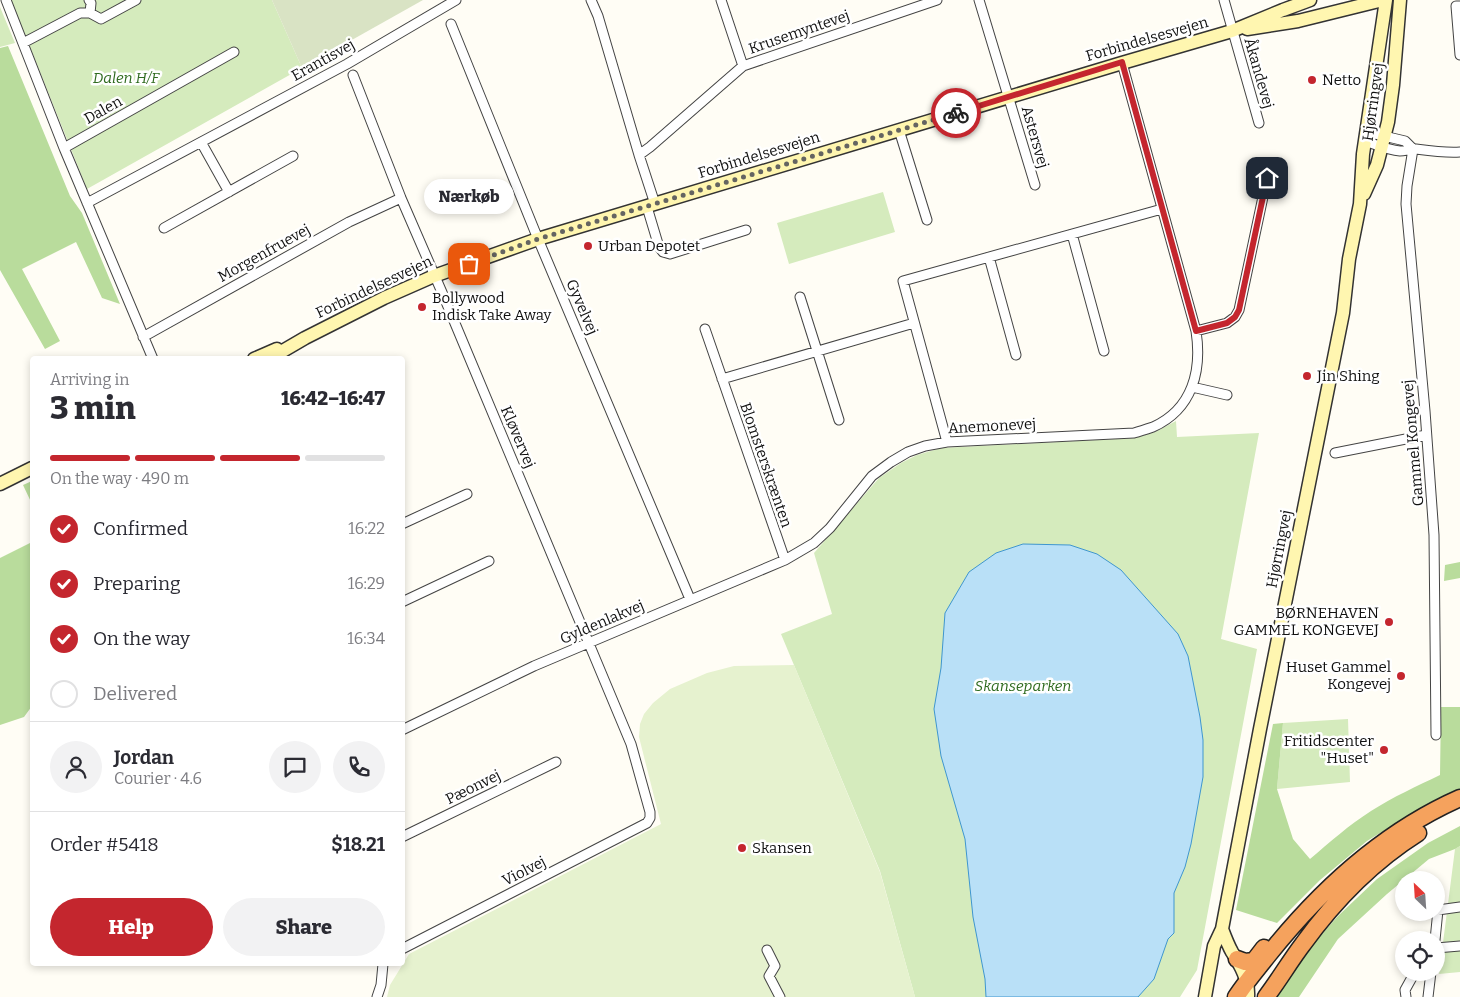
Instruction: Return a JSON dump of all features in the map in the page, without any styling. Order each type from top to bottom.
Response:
[{"type":"highway","points":[[1236,997],[1248,990],[1292,926],[1324,892],[1389,838],[1417,820],[1460,798]]},
{"type":"highway","points":[[1266,997],[1303,943],[1350,887],[1403,842],[1460,809]]},
{"type":"highway","points":[[1237,958],[1245,962],[1254,961],[1271,940],[1305,905],[1324,892]]},
{"type":"street","points":[[6,0],[64,148],[152,356]]},
{"type":"street","points":[[90,0],[90,12]]},
{"type":"street","points":[[23,43],[80,13],[90,12],[101,19],[136,0]]},
{"type":"street","name":"Erantisvej","points":[[87,203],[347,64],[456,0]]},
{"type":"street","points":[[592,0],[638,155],[659,247],[663,252],[670,254],[746,230]]},
{"type":"street","points":[[721,0],[742,66]]},
{"type":"street","name":"Krusemyntevej","points":[[638,155],[650,147],[742,66],[937,0]]},
{"type":"street","name":"Astersvej","points":[[979,0],[1035,185]]},
{"type":"street","points":[[1224,0],[1232,31]]},
{"type":"street","name":"Forbindelsesvejen","points":[[274,356],[305,338],[384,298],[434,276],[538,239],[1122,62],[1232,31],[1310,0]]},
{"type":"street","points":[[1283,10],[1293,22],[1350,0]]},
{"type":"street","name":"Hjørringvej","points":[[1360,204],[1377,165],[1390,117],[1400,0]]},
{"type":"street","name":"Forbindelsesvejen","points":[[1232,31],[1293,22],[1385,1]]},
{"type":"street","name":"Hjørringvej","points":[[1204,997],[1214,946],[1222,929],[1343,313],[1349,259],[1360,204],[1363,154],[1385,1]]},
{"type":"street","points":[[1458,6],[1460,55]]},
{"type":"street","name":"Gyvelvej","points":[[450,24],[690,600]]},
{"type":"street","name":"Åkandevej","points":[[1232,31],[1259,124]]},
{"type":"street","name":"Dalen","points":[[64,148],[234,52]]},
{"type":"street","name":"Anemonevej","points":[[814,543],[830,528],[872,476],[908,452],[925,446],[948,442],[1134,432],[1154,427],[1168,418],[1184,403],[1192,387],[1198,366],[1199,349],[1196,331],[1122,62]]},
{"type":"street","name":"Kløvervej","points":[[352,75],[401,198],[631,744],[650,812]]},
{"type":"street","points":[[899,130],[927,220]]},
{"type":"street","points":[[1366,136],[1403,151],[1413,149],[1449,153],[1460,152]]},
{"type":"street","points":[[201,142],[229,192]]},
{"type":"street","name":"Gammel Kongevej","points":[[1413,149],[1406,204],[1434,535],[1436,735]]},
{"type":"street","points":[[164,228],[293,156]]},
{"type":"street","points":[[1196,331],[1227,323],[1235,317],[1239,310],[1267,178],[1267,163]]},
{"type":"street","name":"Morgenfruevej","points":[[143,337],[349,222],[401,198]]},
{"type":"street","points":[[948,442],[903,282],[1162,209]]},
{"type":"street","points":[[1072,234],[1104,351]]},
{"type":"street","points":[[989,257],[1016,355]]},
{"type":"street","points":[[800,297],[839,420]]},
{"type":"street","points":[[722,379],[914,323]]},
{"type":"street","name":"Blomsterskrænten","points":[[705,329],[785,560]]},
{"type":"street","name":"Forbindelsesvejen","points":[[261,356],[305,338]]},
{"type":"street","points":[[1192,387],[1226,395]]},
{"type":"street","points":[[1335,453],[1426,435]]},
{"type":"street","points":[[0,484],[30,470]]},
{"type":"street","points":[[405,523],[467,494]]},
{"type":"street","name":"Gyldenlakvej","points":[[405,729],[534,666],[785,560],[814,543]]},
{"type":"street","points":[[405,601],[489,561]]},
{"type":"street","name":"Pæonvej","points":[[405,836],[556,762]]},
{"type":"street","name":"Violvej","points":[[405,947],[647,823],[650,818],[650,812]]},
{"type":"street","points":[[1437,931],[1438,910],[1460,907]]},
{"type":"street","points":[[1222,929],[1231,951],[1237,958],[1248,990]]},
{"type":"street","points":[[1445,947],[1460,946]]},
{"type":"street","points":[[767,950],[775,966],[769,976],[780,997]]},
{"type":"street","points":[[377,997],[381,985],[383,966]]},
{"type":"street","points":[[1406,997],[1405,990],[1410,981]]},
{"type":"street","points":[[1428,997],[1430,981]]},
{"type":"green space","name":"Dalen H/F","points":[[11,0],[272,0],[302,68],[87,189]]},
{"type":"green space","points":[[272,0],[423,0],[302,68]]},
{"type":"green space","points":[[0,7],[15,43],[0,47]]},
{"type":"green space","points":[[8,46],[70,196],[82,213],[120,304],[102,298],[76,242],[22,269],[60,341],[45,349],[0,270],[0,48]]},
{"type":"green space","points":[[883,192],[895,232],[789,264],[777,223]]},
{"type":"green space","name":"Skanseparken","points":[[1176,421],[1177,437],[1259,433],[1221,639],[1257,649],[1197,970],[1180,997],[915,997],[880,871],[781,634],[832,614],[814,553],[879,478],[917,455],[941,448],[1135,438],[1155,432]]},
{"type":"green space","points":[[30,482],[30,500],[23,485]]},
{"type":"green space","points":[[30,543],[30,709],[24,717],[0,725],[0,558]]},
{"type":"green space","points":[[1460,562],[1460,578],[1444,581],[1445,565]]},
{"type":"green space","name":"Skansen","points":[[794,665],[880,872],[915,997],[387,997],[390,985],[402,966],[405,966],[405,961],[409,954],[661,824],[639,737],[640,724],[644,714],[653,703],[670,689],[707,673],[734,666]]},
{"type":"green space","points":[[1441,707],[1460,707],[1460,790],[1419,809],[1367,841],[1320,880],[1277,923],[1236,910],[1273,724],[1283,723],[1277,789],[1293,839],[1310,859],[1371,811],[1396,796],[1440,775]]},
{"type":"green space","points":[[1348,719],[1350,782],[1277,789],[1283,723]]},
{"type":"green space","points":[[1460,826],[1460,846],[1429,859],[1415,871],[1395,871],[1395,887],[1338,939],[1299,997],[1275,997],[1305,953],[1338,916],[1377,879],[1428,843]]},
{"type":"green space","points":[[1460,846],[1460,972],[1445,973],[1445,931],[1455,849]]},
{"type":"water","points":[[1023,544],[1070,545],[1097,554],[1121,570],[1178,634],[1188,656],[1203,740],[1203,777],[1191,844],[1185,867],[1174,893],[1174,933],[1168,939],[1154,979],[1138,997],[986,997],[985,979],[973,917],[965,839],[941,756],[934,709],[941,668],[945,613],[969,572],[996,553]]},
{"type":"way so far","points":[[469,264],[538,239],[956,113]]},
{"type":"place","name":"Netto","points":[[1312,80]]},
{"type":"place","name":"Urban Depotet","points":[[588,246]]},
{"type":"place","name":"Nærkøb","points":[[469,264]]},
{"type":"place","name":"Bollywood Indisk Take Away","points":[[422,307]]},
{"type":"place","name":"Jin Shing","points":[[1307,376]]},
{"type":"place","name":"BØRNEHAVEN GAMMEL KONGEVEJ","points":[[1389,622]]},
{"type":"place","name":"Huset Gammel Kongevej","points":[[1401,676]]},
{"type":"place","name":"Fritidscenter \"Huset\"","points":[[1384,750]]},
{"type":"place","name":"Skansen","points":[[742,848]]},
{"type":"route","points":[[956,113],[1122,62],[1196,331],[1227,323],[1235,317],[1239,310],[1267,178]]}]
